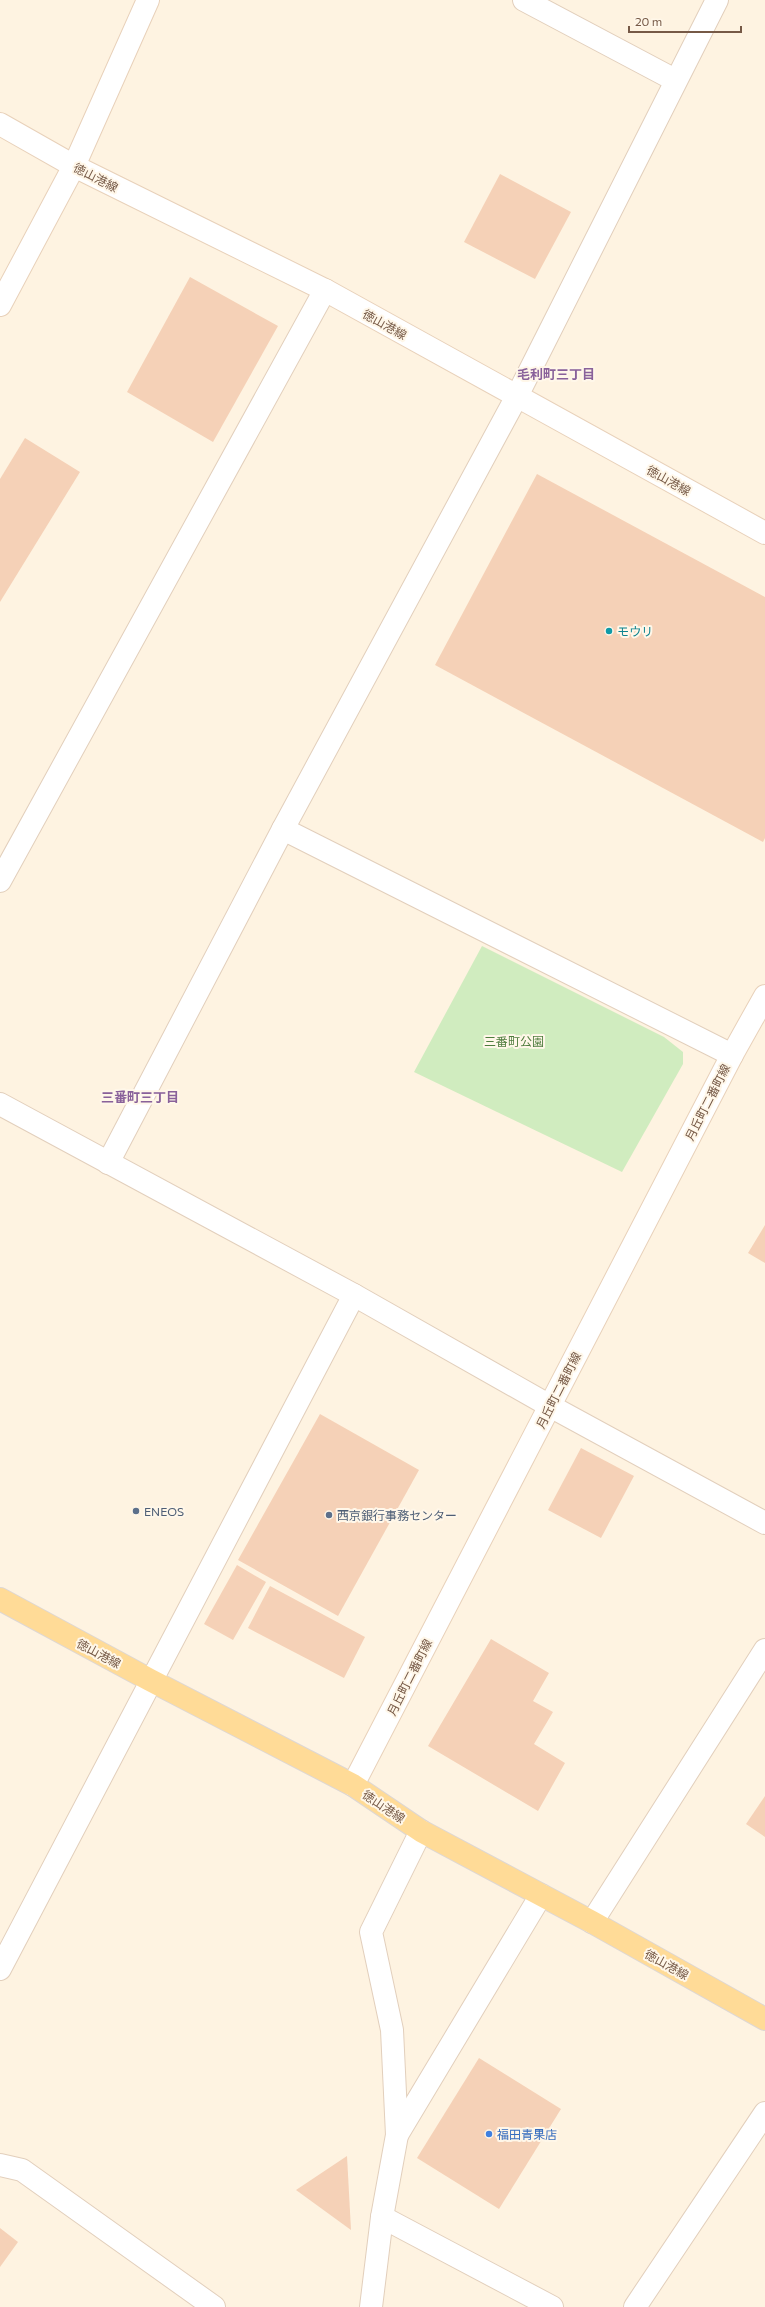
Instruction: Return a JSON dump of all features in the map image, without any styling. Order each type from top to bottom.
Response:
[{"type":"main road","name":"徳山港線","points":[[0,1599],[150,1680],[353,1785],[421,1831],[592,1922],[765,2019]]},
{"type":"street","points":[[0,305],[74,166],[148,0]]},
{"type":"street","points":[[524,0],[675,80]]},
{"type":"street","points":[[108,1163],[283,829],[516,396],[675,80],[717,0]]},
{"type":"street","name":"徳山港線","points":[[0,124],[74,166],[324,290],[765,533]]},
{"type":"street","points":[[0,881],[324,290]]},
{"type":"street","points":[[283,829],[732,1055]]},
{"type":"street","name":"月丘町二番町線","points":[[353,1785],[732,1055],[765,996]]},
{"type":"street","points":[[0,1104],[354,1296],[550,1406],[765,1523]]},
{"type":"street","points":[[0,1969],[150,1680],[354,1296]]},
{"type":"street","points":[[592,1922],[765,1650]]},
{"type":"street","points":[[371,2307],[382,2218],[397,2135],[392,2030],[371,1932],[421,1831]]},
{"type":"street","points":[[397,2135],[541,1895]]},
{"type":"street","points":[[635,2307],[765,2113]]},
{"type":"street","points":[[0,2165],[22,2170],[214,2307]]},
{"type":"street","points":[[382,2218],[552,2307]]},
{"type":"green space","name":"三番町公園","points":[[482,946],[664,1037],[683,1052],[683,1064],[622,1172],[414,1072]]},
{"type":"building","points":[[500,174],[571,212],[535,279],[464,242]]},
{"type":"building","points":[[190,277],[278,326],[213,442],[127,392]]},
{"type":"building","points":[[25,438],[80,472],[0,602],[0,479]]},
{"type":"building","name":"モウリ","points":[[537,474],[765,597],[765,838],[763,842],[435,665]]},
{"type":"building","points":[[765,1225],[765,1263],[748,1253]]},
{"type":"building","name":"西京銀行事務センター","points":[[320,1414],[419,1470],[338,1616],[238,1560]]},
{"type":"building","points":[[581,1448],[634,1476],[601,1538],[548,1510]]},
{"type":"building","points":[[237,1565],[266,1582],[233,1640],[204,1624]]},
{"type":"building","points":[[270,1586],[365,1637],[344,1678],[248,1628]]},
{"type":"building","points":[[491,1639],[549,1673],[533,1701],[553,1712],[534,1744],[565,1763],[538,1811],[428,1746]]},
{"type":"building","points":[[765,1796],[765,1837],[746,1824]]},
{"type":"building","name":"福田青果店","points":[[479,2058],[561,2109],[499,2209],[417,2158]]},
{"type":"building","points":[[347,2156],[351,2230],[296,2190]]},
{"type":"building","points":[[0,2228],[18,2242],[0,2267]]},
{"type":"place","name":"モウリ","points":[[609,631]]},
{"type":"place","name":"ENEOS","points":[[136,1511]]},
{"type":"place","name":"西京銀行事務センター","points":[[329,1515]]},
{"type":"place","name":"福田青果店","points":[[489,2134]]},
{"type":"district","name":"毛利町三丁目","points":[[556,374]]},
{"type":"district","name":"三番町三丁目","points":[[140,1097]]}]
